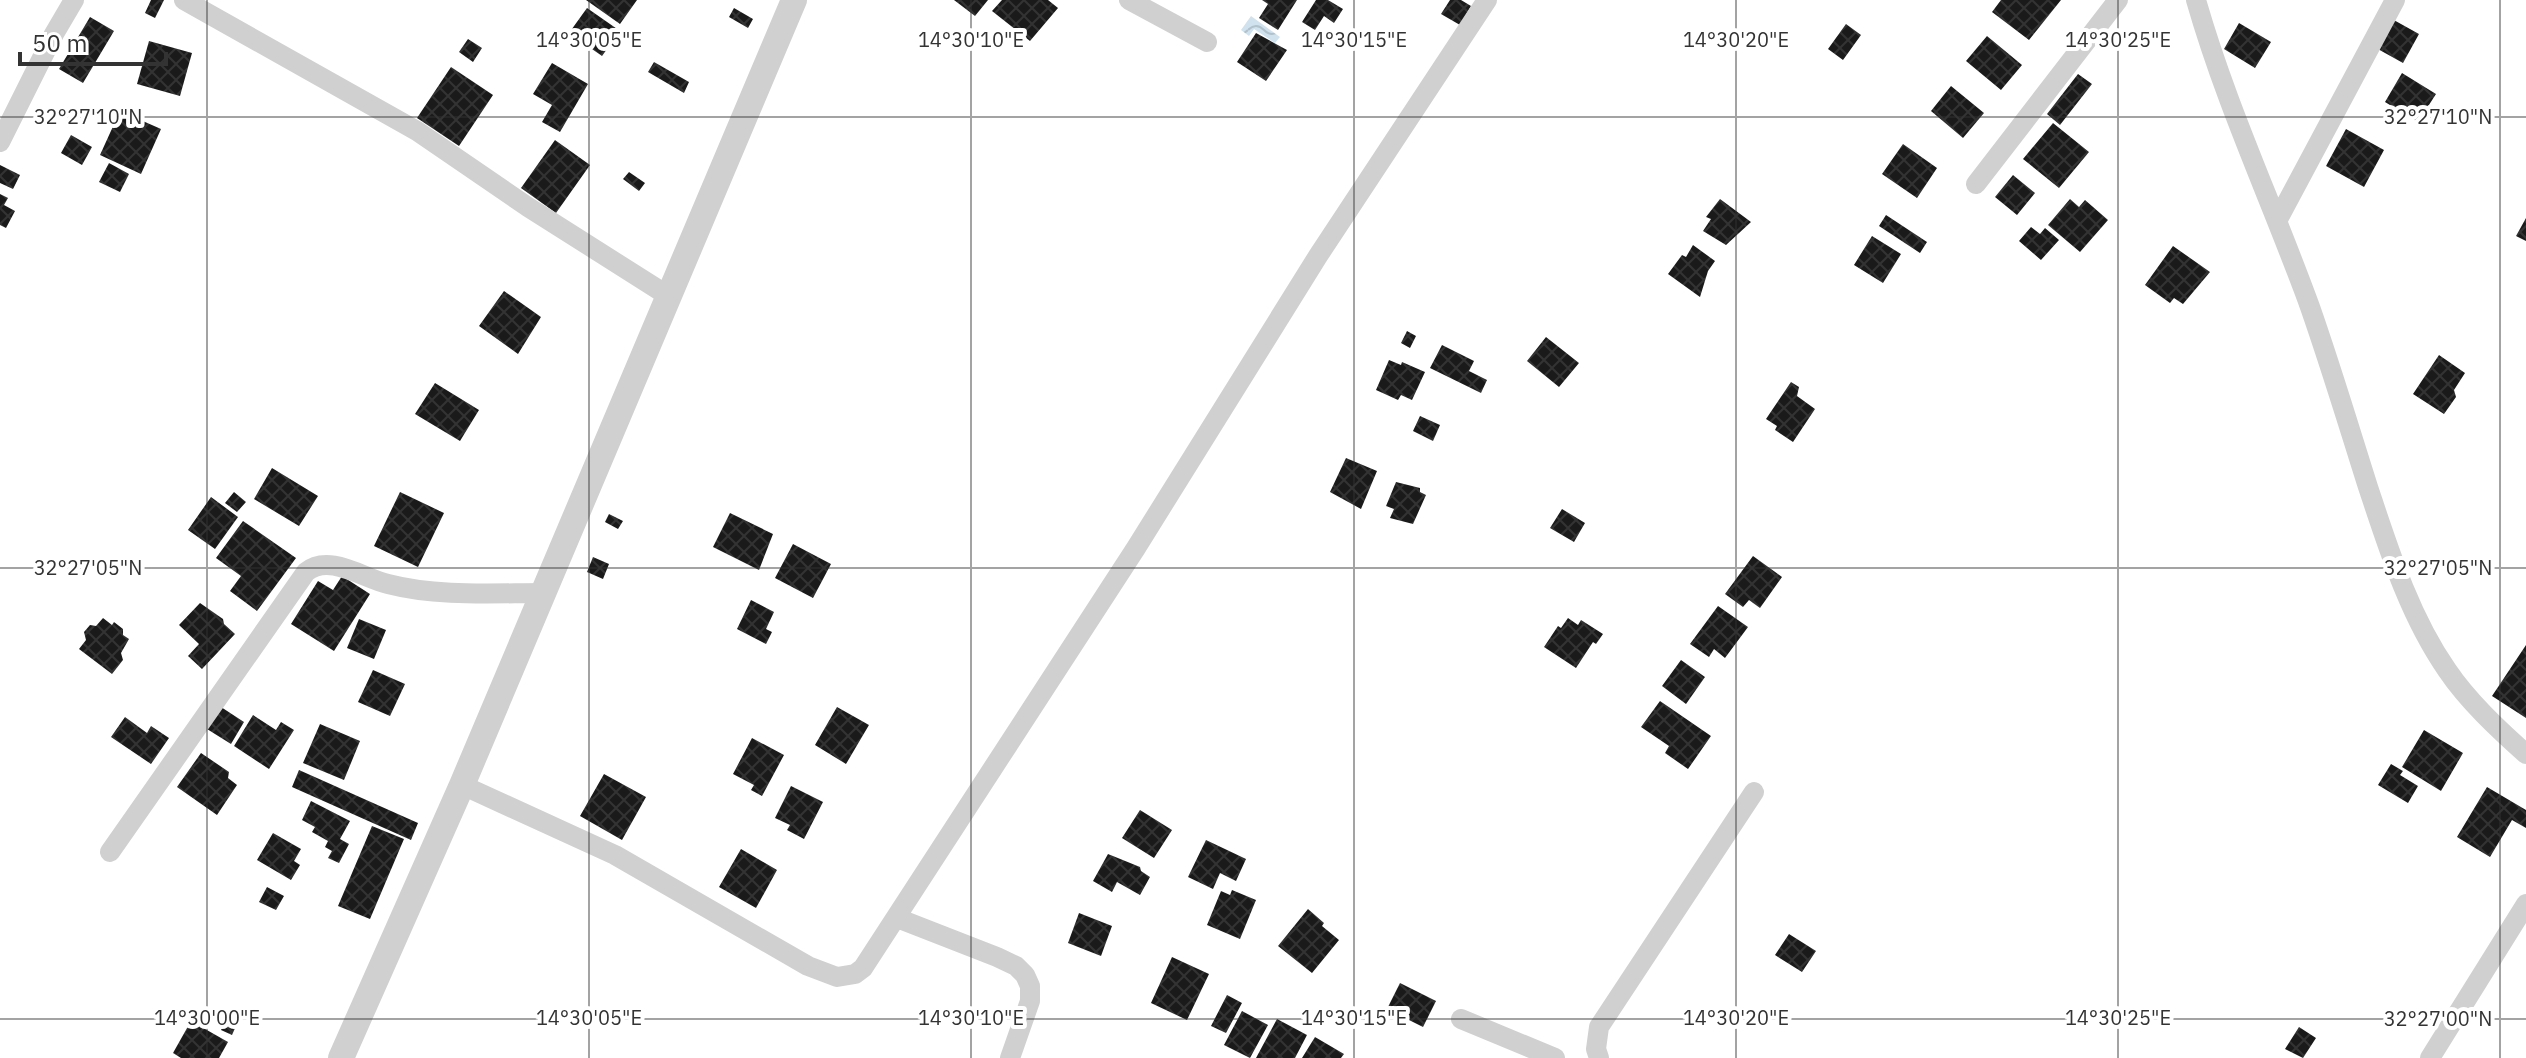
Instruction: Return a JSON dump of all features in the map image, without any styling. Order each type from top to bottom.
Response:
[{"type":"street","points":[[0,142],[74,0]]},
{"type":"street","points":[[184,0],[417,131],[528,207],[670,297]]},
{"type":"street","points":[[341,1058],[462,785],[794,0]]},
{"type":"street","points":[[1129,0],[1207,42]]},
{"type":"street","points":[[462,785],[615,855],[826,974],[848,977],[863,968],[1145,535],[1318,256],[1403,132],[1487,0]]},
{"type":"street","points":[[1976,184],[2118,0]]},
{"type":"street","points":[[2196,0],[2225,88],[2324,348],[2380,524],[2420,624],[2458,684],[2526,754]]},
{"type":"street","points":[[2277,221],[2395,0]]},
{"type":"street","points":[[110,852],[306,572],[314,566],[330,565],[387,584],[426,591],[544,593]]},
{"type":"street","points":[[1599,1058],[1596,1049],[1599,1027],[1754,792]]},
{"type":"street","points":[[2430,1058],[2526,904]]},
{"type":"street","points":[[897,918],[997,957],[1016,966],[1025,975],[1030,986],[1030,1001],[1010,1058]]},
{"type":"street","points":[[1461,1019],[1555,1058]]},
{"type":"water","points":[[1251,16],[1280,37],[1275,43],[1254,29],[1249,36],[1241,30]]},
{"type":"building","points":[[151,0],[164,0],[155,18],[145,13]]},
{"type":"building","points":[[586,0],[637,0],[620,24]]},
{"type":"building","points":[[954,0],[988,0],[975,16]]},
{"type":"building","points":[[1002,0],[1048,0],[1058,8],[1030,41],[992,11]]},
{"type":"building","points":[[1262,0],[1297,0],[1278,30],[1259,18],[1268,4]]},
{"type":"building","points":[[1316,0],[1328,0],[1343,9],[1334,23],[1324,16],[1315,30],[1302,22]]},
{"type":"building","points":[[1450,0],[1461,0],[1471,6],[1460,25],[1441,14]]},
{"type":"building","points":[[2001,0],[2061,0],[2029,40],[1992,12]]},
{"type":"building","points":[[587,8],[620,31],[602,56],[569,33]]},
{"type":"building","points":[[734,8],[753,19],[748,28],[729,17]]},
{"type":"building","points":[[90,17],[114,31],[83,83],[59,69]]},
{"type":"building","points":[[2392,19],[2419,34],[2403,63],[2376,48]]},
{"type":"building","points":[[2239,23],[2271,42],[2255,68],[2224,49]]},
{"type":"building","points":[[1846,24],[1861,35],[1843,60],[1828,49]]},
{"type":"building","points":[[1256,33],[1287,50],[1266,81],[1237,62]]},
{"type":"building","points":[[1987,36],[2022,65],[2001,90],[1966,61]]},
{"type":"building","points":[[468,39],[482,48],[473,62],[459,52]]},
{"type":"building","points":[[149,41],[192,53],[180,96],[137,84]]},
{"type":"building","points":[[654,62],[689,82],[684,93],[648,72]]},
{"type":"building","points":[[552,63],[588,84],[560,132],[542,122],[552,105],[533,94]]},
{"type":"building","points":[[451,67],[493,95],[459,146],[417,118]]},
{"type":"building","points":[[2402,73],[2436,94],[2418,122],[2385,102]]},
{"type":"building","points":[[2078,74],[2092,84],[2060,125],[2047,114]]},
{"type":"building","points":[[1951,86],[1984,113],[1963,138],[1931,111]]},
{"type":"building","points":[[120,111],[161,129],[141,174],[100,155]]},
{"type":"building","points":[[2053,123],[2089,152],[2059,188],[2023,159]]},
{"type":"building","points":[[2346,129],[2384,150],[2364,187],[2326,166]]},
{"type":"building","points":[[71,135],[92,147],[82,165],[61,153]]},
{"type":"building","points":[[555,140],[590,165],[556,213],[521,188]]},
{"type":"building","points":[[1903,144],[1937,168],[1917,198],[1882,174]]},
{"type":"building","points":[[109,163],[129,174],[120,192],[99,182]]},
{"type":"building","points":[[0,165],[20,175],[13,189],[0,183]]},
{"type":"building","points":[[629,172],[645,183],[639,191],[623,179]]},
{"type":"building","points":[[2013,175],[2035,193],[2017,215],[1995,197]]},
{"type":"building","points":[[0,194],[8,198],[4,205],[15,211],[6,228],[0,225]]},
{"type":"building","points":[[1720,199],[1751,222],[1726,245],[1703,231],[1711,219],[1706,217]]},
{"type":"building","points":[[2070,199],[2079,207],[2085,200],[2108,220],[2080,252],[2048,225]]},
{"type":"building","points":[[1886,215],[1927,242],[1920,253],[1879,226]]},
{"type":"building","points":[[2526,218],[2526,241],[2516,236]]},
{"type":"building","points":[[2031,227],[2040,234],[2045,228],[2059,240],[2041,260],[2019,241]]},
{"type":"building","points":[[1872,236],[1901,254],[1883,283],[1854,265]]},
{"type":"building","points":[[1693,245],[1715,261],[1708,271],[1700,297],[1668,274],[1682,255],[1686,257]]},
{"type":"building","points":[[2173,246],[2210,272],[2183,304],[2174,298],[2170,303],[2145,285]]},
{"type":"building","points":[[504,291],[541,317],[518,354],[479,326]]},
{"type":"building","points":[[1407,331],[1416,336],[1410,348],[1401,343]]},
{"type":"building","points":[[1546,337],[1579,363],[1559,387],[1527,361]]},
{"type":"building","points":[[1442,345],[1474,361],[1469,371],[1487,380],[1481,393],[1430,368]]},
{"type":"building","points":[[2439,355],[2465,373],[2454,390],[2456,397],[2444,414],[2413,394]]},
{"type":"building","points":[[1389,360],[1425,372],[1412,400],[1401,395],[1398,400],[1376,390]]},
{"type":"building","points":[[1791,382],[1799,387],[1797,396],[1815,409],[1793,442],[1775,430],[1777,426],[1766,419]]},
{"type":"building","points":[[435,383],[479,410],[460,441],[415,414]]},
{"type":"building","points":[[1420,416],[1440,425],[1433,441],[1413,431]]},
{"type":"building","points":[[1346,458],[1377,471],[1361,509],[1330,492]]},
{"type":"building","points":[[272,468],[318,496],[299,526],[254,499]]},
{"type":"building","points":[[1396,482],[1420,488],[1420,492],[1426,495],[1413,524],[1390,518],[1394,509],[1386,506]]},
{"type":"building","points":[[234,492],[246,502],[237,512],[225,503]]},
{"type":"building","points":[[400,492],[444,513],[418,567],[374,546]]},
{"type":"building","points":[[211,497],[238,517],[215,549],[188,530]]},
{"type":"building","points":[[1562,509],[1585,523],[1574,542],[1550,528]]},
{"type":"building","points":[[730,513],[773,534],[759,570],[713,547]]},
{"type":"building","points":[[609,514],[623,521],[618,529],[605,522]]},
{"type":"building","points":[[243,521],[296,558],[257,611],[230,591],[241,576],[216,558]]},
{"type":"building","points":[[793,544],[831,564],[813,598],[775,578]]},
{"type":"building","points":[[1753,556],[1782,577],[1760,608],[1749,600],[1743,607],[1725,594]]},
{"type":"building","points":[[593,557],[609,564],[603,579],[587,572]]},
{"type":"building","points":[[342,576],[370,594],[334,651],[291,624],[318,581],[333,590]]},
{"type":"building","points":[[751,600],[774,612],[766,629],[772,632],[766,644],[737,629]]},
{"type":"building","points":[[200,603],[223,619],[235,634],[202,669],[188,656],[199,644],[179,625]]},
{"type":"building","points":[[1718,606],[1748,627],[1725,658],[1714,649],[1709,657],[1690,644]]},
{"type":"building","points":[[103,618],[123,629],[123,635],[129,639],[121,653],[123,660],[112,674],[79,649],[86,640],[84,632]]},
{"type":"building","points":[[1568,618],[1578,625],[1581,620],[1603,634],[1596,644],[1593,642],[1576,668],[1544,647],[1558,626],[1561,628]]},
{"type":"building","points":[[359,619],[386,630],[374,659],[347,648]]},
{"type":"building","points":[[2526,645],[2526,718],[2492,696]]},
{"type":"building","points":[[1681,660],[1705,677],[1686,704],[1662,686]]},
{"type":"building","points":[[373,670],[405,684],[390,716],[358,702]]},
{"type":"building","points":[[1660,701],[1711,736],[1688,769],[1665,753],[1669,746],[1641,727]]},
{"type":"building","points":[[221,707],[244,722],[231,744],[207,729]]},
{"type":"building","points":[[837,707],[869,725],[846,764],[815,745]]},
{"type":"building","points":[[253,715],[276,730],[281,722],[294,730],[269,769],[234,746]]},
{"type":"building","points":[[125,717],[147,733],[151,726],[169,738],[151,764],[111,737]]},
{"type":"building","points":[[320,724],[360,741],[344,780],[303,763]]},
{"type":"building","points":[[2424,730],[2463,753],[2441,791],[2402,767]]},
{"type":"building","points":[[752,738],[784,755],[762,796],[751,790],[754,785],[733,774]]},
{"type":"building","points":[[201,753],[229,772],[228,778],[237,785],[217,815],[177,787]]},
{"type":"building","points":[[2391,764],[2403,771],[2400,775],[2418,786],[2408,803],[2378,785]]},
{"type":"building","points":[[299,770],[418,823],[411,840],[292,787]]},
{"type":"building","points":[[604,774],[646,797],[622,840],[580,816]]},
{"type":"building","points":[[791,786],[823,802],[804,839],[787,830],[790,825],[775,818]]},
{"type":"building","points":[[2487,787],[2526,810],[2526,828],[2512,820],[2490,857],[2457,837]]},
{"type":"building","points":[[311,801],[350,821],[340,839],[349,844],[339,863],[328,858],[332,851],[325,847],[328,841],[312,832],[315,827],[302,820]]},
{"type":"building","points":[[1140,810],[1172,830],[1154,858],[1122,838]]},
{"type":"building","points":[[372,826],[404,839],[370,919],[338,906]]},
{"type":"building","points":[[273,833],[301,849],[294,861],[300,865],[291,880],[257,860]]},
{"type":"building","points":[[1206,840],[1246,859],[1236,881],[1220,873],[1213,889],[1188,877]]},
{"type":"building","points":[[741,849],[777,870],[756,908],[719,887]]},
{"type":"building","points":[[1108,854],[1140,867],[1150,877],[1140,895],[1117,882],[1112,892],[1093,881]]},
{"type":"building","points":[[267,887],[284,896],[276,910],[259,902]]},
{"type":"building","points":[[1232,890],[1256,900],[1240,939],[1207,925],[1221,891],[1230,895]]},
{"type":"building","points":[[1308,909],[1339,940],[1312,973],[1278,946]]},
{"type":"building","points":[[1079,913],[1112,926],[1101,956],[1068,943]]},
{"type":"building","points":[[1789,934],[1816,951],[1802,972],[1775,955]]},
{"type":"building","points":[[1172,957],[1209,974],[1187,1020],[1151,1003]]},
{"type":"building","points":[[1400,983],[1436,1001],[1423,1027],[1387,1009]]},
{"type":"building","points":[[1227,995],[1242,1003],[1226,1033],[1211,1026]]},
{"type":"building","points":[[1242,1011],[1268,1025],[1250,1058],[1224,1045]]},
{"type":"building","points":[[230,1012],[240,1017],[232,1035],[221,1030]]},
{"type":"building","points":[[1277,1019],[1307,1035],[1295,1058],[1256,1058]]},
{"type":"building","points":[[191,1021],[228,1042],[219,1058],[181,1058],[173,1053]]},
{"type":"building","points":[[2299,1027],[2316,1038],[2303,1058],[2285,1049]]},
{"type":"building","points":[[1315,1037],[1344,1054],[1341,1058],[1302,1058]]}]
